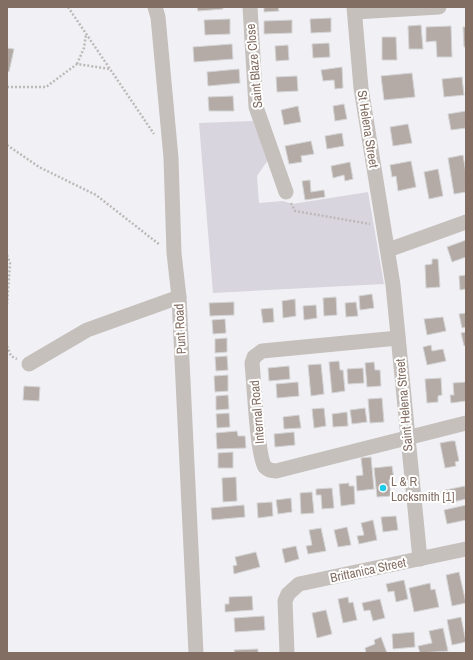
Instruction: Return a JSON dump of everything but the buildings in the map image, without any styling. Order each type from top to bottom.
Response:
[{"type":"street","name":"Punt Road","points":[[155,7],[158,17],[171,158],[174,253],[179,297],[196,653]]},
{"type":"street","name":"Saint Blaze Close","points":[[250,7],[256,107],[286,192]]},
{"type":"street","points":[[354,10],[439,7]]},
{"type":"street","name":"St Helena Street","points":[[354,10],[361,88],[388,250]]},
{"type":"street","points":[[388,250],[466,222]]},
{"type":"street","name":"Saint Helena Street","points":[[388,250],[420,559]]},
{"type":"street","points":[[29,364],[87,330],[179,297]]},
{"type":"street","name":"Internal Road","points":[[398,338],[262,351],[254,357],[253,370],[262,460],[264,466],[270,470],[276,471],[407,437]]},
{"type":"street","points":[[407,437],[466,423]]},
{"type":"street","name":"Brittanica Street","points":[[287,653],[284,609],[288,594],[299,584],[466,549]]},
{"type":"path","points":[[68,7],[158,139]]},
{"type":"path","points":[[7,87],[46,87],[77,64],[84,48],[86,34]]},
{"type":"path","points":[[77,64],[110,69]]},
{"type":"path","points":[[7,145],[39,167],[96,195],[153,241],[174,253]]},
{"type":"path","points":[[286,192],[295,211],[385,226]]},
{"type":"path","points":[[7,255],[10,264],[7,305]]},
{"type":"shaded area","points":[[253,121],[268,160],[257,176],[259,203],[283,201],[292,204],[368,192],[384,284],[213,293],[199,123]]},
{"type":"place","name":"L & R Locksmith [1]","points":[[383,488]]}]
